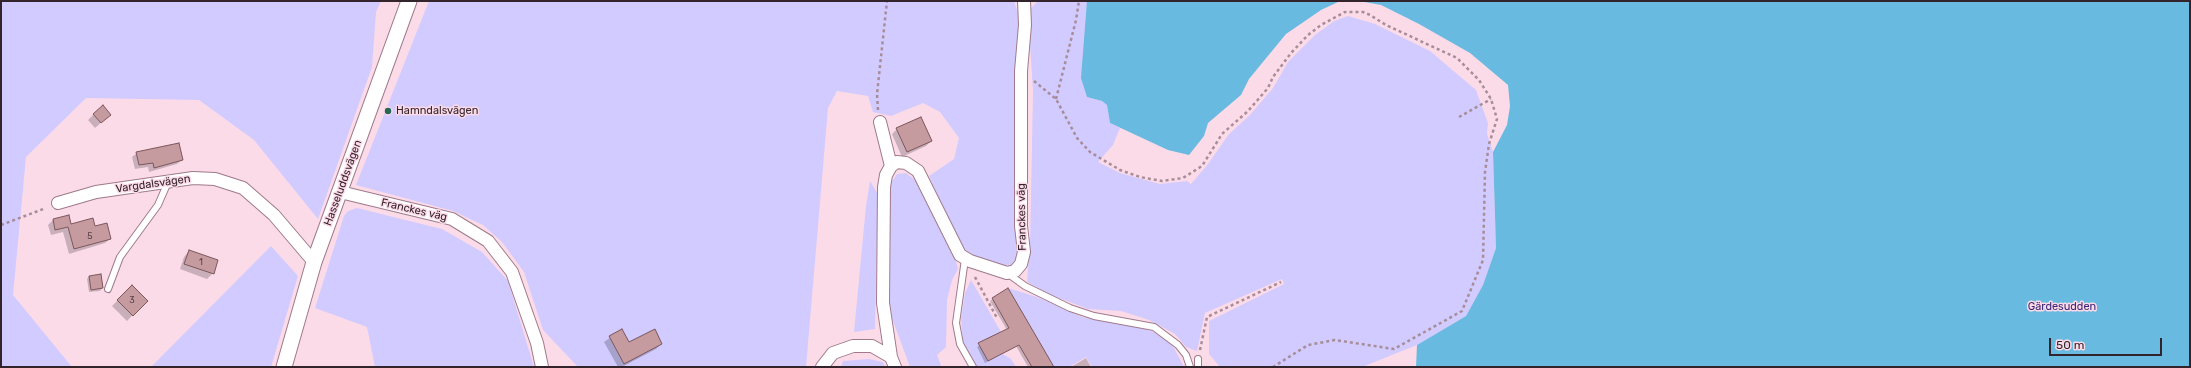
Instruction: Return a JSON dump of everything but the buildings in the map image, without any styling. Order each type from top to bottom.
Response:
[{"type":"street","name":"Hasseluddsvägen","points":[[284,367],[314,262],[409,1]]},
{"type":"street","name":"Franckes väg","points":[[1007,273],[1016,271],[1021,264],[1024,252],[1021,226],[1021,71],[1025,26],[1024,1]]},
{"type":"street","points":[[880,122],[891,166]]},
{"type":"street","points":[[893,362],[883,295],[884,187],[886,175],[891,166],[897,162],[906,163],[918,171],[947,232],[960,255],[1007,273]]},
{"type":"street","name":"Vargdalsvägen","points":[[58,203],[96,192],[193,178],[216,179],[243,188],[274,215],[314,262]]},
{"type":"street","name":"Franckes väg","points":[[340,192],[452,220],[488,241],[512,272],[537,343],[542,367]]},
{"type":"street","points":[[822,367],[833,353],[854,346],[872,346],[893,362]]},
{"type":"lane","points":[[108,289],[120,257],[158,205],[168,182]]},
{"type":"lane","points":[[965,258],[956,323],[960,344],[973,367]]},
{"type":"lane","points":[[1007,273],[1025,286],[1070,308],[1094,316],[1154,327],[1178,345],[1186,354],[1190,367]]},
{"type":"lane","points":[[1198,358],[1198,367]]},
{"type":"path","points":[[880,122],[877,94],[887,1]]},
{"type":"path","points":[[1056,99],[1076,20],[1079,1]]},
{"type":"path","points":[[1021,71],[1056,99],[1077,138],[1090,152],[1105,163],[1140,177],[1162,180],[1183,178],[1202,166],[1222,134],[1248,111],[1268,88],[1273,77],[1291,53],[1308,35],[1335,16],[1345,12],[1355,11],[1370,15],[1386,25],[1457,58],[1479,80],[1491,99],[1498,119],[1488,144],[1485,172],[1483,260],[1462,311],[1394,349],[1335,340],[1308,345],[1273,367]]},
{"type":"path","points":[[1459,117],[1491,99]]},
{"type":"path","points":[[1,224],[58,203]]},
{"type":"path","points":[[965,258],[997,318]]},
{"type":"path","points":[[1198,358],[1207,317],[1281,282]]},
{"type":"shaded area","points":[[1,1],[381,1],[376,12],[372,67],[318,219],[254,140],[199,100],[86,98],[26,157],[13,295],[72,367],[1,367]]},
{"type":"shaded area","points":[[429,1],[1014,1],[1018,13],[1018,255],[1012,265],[1000,266],[970,256],[957,238],[929,176],[954,159],[959,138],[940,112],[923,103],[891,116],[873,112],[868,96],[837,91],[828,108],[806,367],[578,367],[543,330],[524,272],[502,242],[483,225],[453,211],[356,185]]},
{"type":"shaded area","points":[[1038,1],[1089,1],[1087,97],[1102,101],[1107,105],[1110,123],[1120,128],[1113,145],[1098,162],[1120,173],[1160,184],[1187,181],[1191,184],[1208,164],[1229,134],[1250,115],[1273,88],[1288,62],[1315,35],[1334,21],[1348,16],[1375,24],[1430,51],[1476,90],[1488,123],[1487,134],[1493,152],[1496,248],[1483,285],[1466,316],[1417,345],[1362,367],[1220,367],[1209,354],[1209,321],[1284,284],[1282,279],[1205,313],[1197,351],[1186,347],[1175,334],[1149,320],[1121,311],[1088,309],[1051,295],[1027,282],[1030,245],[1033,92],[1028,11]]},
{"type":"shaded area","points":[[906,173],[919,183],[930,208],[953,251],[958,269],[952,280],[947,300],[946,347],[937,355],[941,365],[938,367],[910,367],[889,310],[890,184],[897,174]]},
{"type":"shaded area","points":[[870,181],[878,194],[875,329],[854,332],[866,206]]},
{"type":"shaded area","points":[[357,208],[442,229],[482,252],[508,281],[534,367],[375,367],[367,327],[315,308],[344,216],[348,211]]},
{"type":"shaded area","points":[[271,246],[298,276],[271,367],[151,367]]},
{"type":"shaded area","points":[[971,280],[1001,332],[979,344],[988,361],[1003,354],[1011,359],[1016,367],[975,367],[963,343],[961,318],[965,293]]},
{"type":"shaded area","points":[[1008,288],[1037,297],[1082,317],[1111,323],[1131,324],[1162,335],[1174,348],[1184,367],[1092,367],[1086,357],[1069,367],[1054,367]]},
{"type":"shaded area","points":[[869,359],[883,362],[885,367],[841,367],[843,361]]},
{"type":"water","points":[[1087,1],[1347,1],[1338,2],[1321,10],[1286,34],[1249,79],[1241,95],[1208,123],[1204,136],[1189,155],[1168,150],[1110,123],[1107,105],[1102,101],[1087,97],[1081,78]]},
{"type":"water","points":[[1359,1],[2190,1],[2190,367],[1416,367],[1417,345],[1466,316],[1483,285],[1496,248],[1493,152],[1507,125],[1510,106],[1508,85],[1470,53],[1419,24],[1381,5]]},
{"type":"place","name":"Hamndalsvägen","points":[[388,111]]},
{"type":"park label","name":"Gärdesudden","points":[[2062,307]]}]
